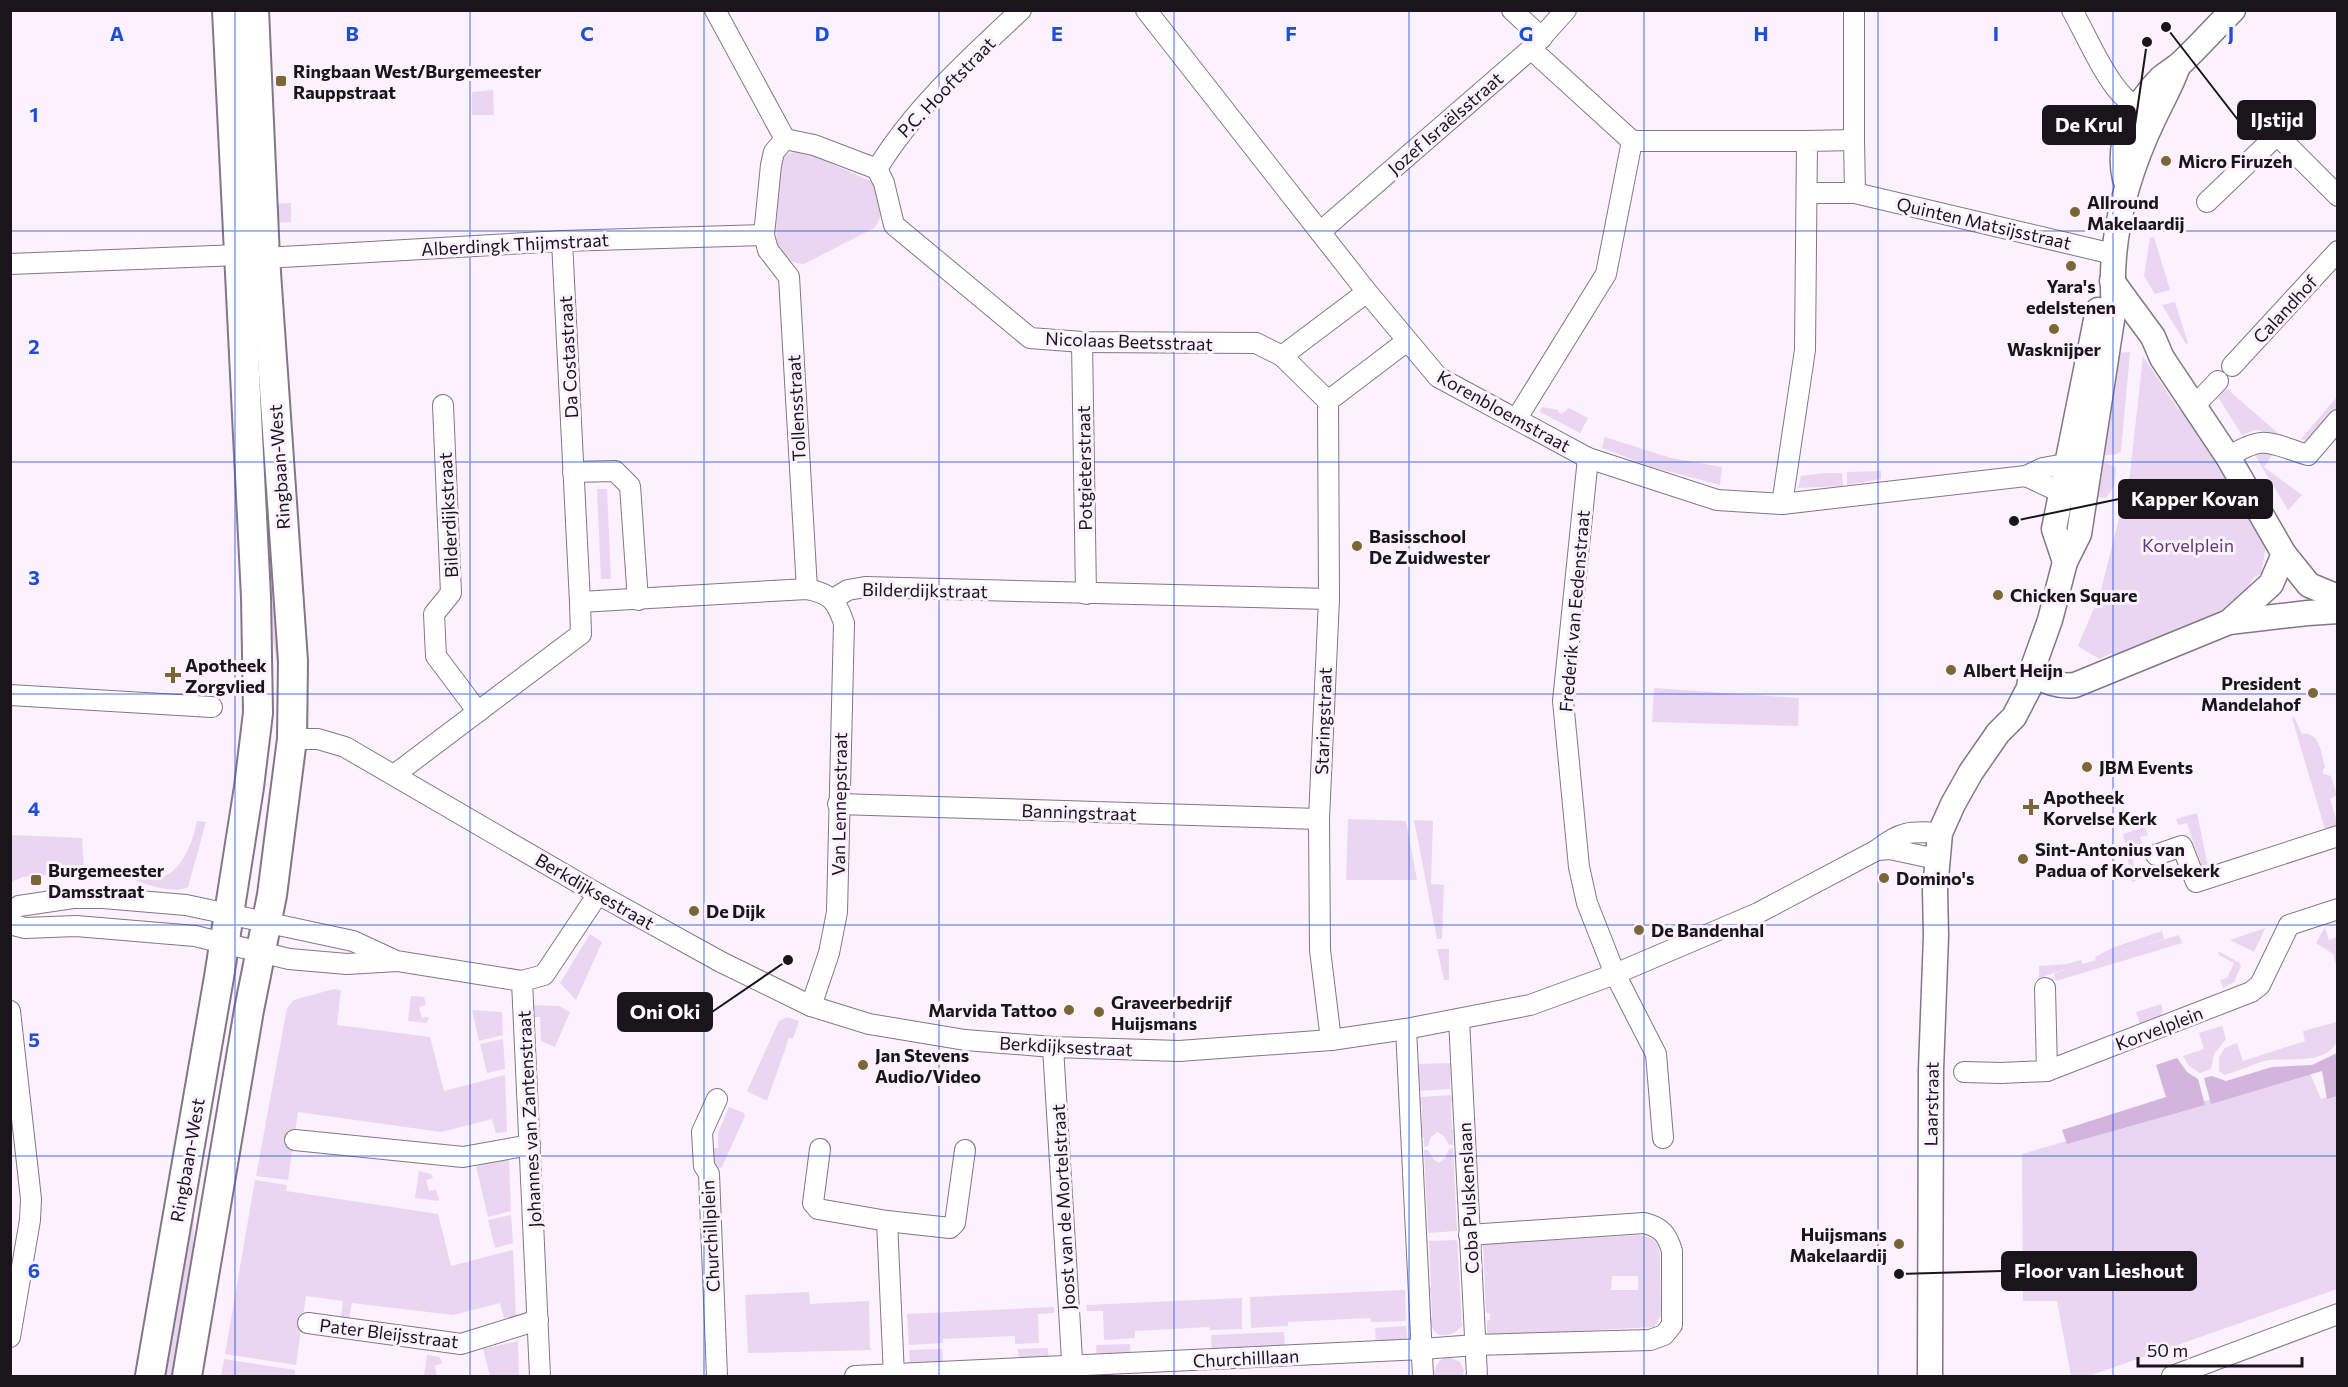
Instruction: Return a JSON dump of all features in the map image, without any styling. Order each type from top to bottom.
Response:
[{"type":"main road","name":"Ringbaan-West","points":[[187,1377],[282,829],[292,739],[293,661],[227,10]]},
{"type":"main road","name":"Ringbaan-West","points":[[150,1377],[229,915],[258,713],[252,256],[254,10]]},
{"type":"street","points":[[715,10],[785,139],[814,145],[877,169]]},
{"type":"street","name":"P.C. Hooftstraat","points":[[877,169],[892,143],[958,69],[1022,10]]},
{"type":"street","name":"Korenbloemstraat","points":[[1146,10],[1367,292],[1438,377],[1588,458],[1716,500],[1782,504],[2026,476],[2043,468],[2079,461]]},
{"type":"street","points":[[1512,10],[1536,43],[1632,141],[1854,140]]},
{"type":"street","name":"Jozef Israëlsstraat","points":[[1320,232],[1536,43],[1566,10]]},
{"type":"street","points":[[1854,10],[1855,193]]},
{"type":"street","points":[[2072,10],[2110,78],[2123,96],[2146,111]]},
{"type":"street","points":[[1940,833],[1953,804],[1998,733],[2014,717],[2029,688],[2031,673],[2050,620],[2065,561],[2079,534],[2085,499],[2079,461],[2100,341],[2114,307],[2113,254],[2126,184],[2146,111],[2172,85],[2178,66],[2233,10]]},
{"type":"street","points":[[2207,202],[2277,135],[2337,195]]},
{"type":"street","points":[[764,235],[771,165],[774,152],[785,139]]},
{"type":"street","points":[[1517,418],[1606,274],[1632,141]]},
{"type":"street","points":[[1782,504],[1805,350],[1807,141]]},
{"type":"street","name":"Nicolaas Beetsstraat","points":[[877,169],[884,183],[894,225],[1030,338],[1082,342],[1256,344],[1282,356]]},
{"type":"street","name":"Quinten Matsijsstraat","points":[[1808,194],[1855,193],[2113,254]]},
{"type":"street","name":"Alberdingk Thijmstraat","points":[[10,264],[764,235]]},
{"type":"street","name":"Tollensstraat","points":[[764,235],[768,250],[789,277],[807,589]]},
{"type":"street","name":"Da Costastraat","points":[[562,241],[580,602]]},
{"type":"street","name":"Calandhof","points":[[2232,366],[2337,252]]},
{"type":"street","points":[[2112,281],[2153,337],[2162,358],[2228,457],[2284,555],[2309,585],[2337,597]]},
{"type":"street","points":[[1367,292],[1282,356],[1328,401],[1407,341]]},
{"type":"street","points":[[2100,341],[2130,336],[2146,350],[2162,358]]},
{"type":"street","name":"Potgieterstraat","points":[[1082,342],[1086,594]]},
{"type":"street","points":[[2195,405],[2218,381]]},
{"type":"street","name":"Staringstraat","points":[[1328,401],[1329,599],[1319,819],[1320,950],[1331,1040]]},
{"type":"street","name":"Bilderdijkstraat","points":[[443,405],[452,593],[434,615],[436,656],[478,712]]},
{"type":"street","points":[[2228,457],[2250,444],[2262,441],[2308,454],[2337,420]]},
{"type":"street","name":"Frederik van Eedenstraat","points":[[1588,458],[1563,701],[1579,867],[1587,903],[1615,974]]},
{"type":"street","points":[[2065,561],[2054,529],[2061,493],[2079,461]]},
{"type":"street","points":[[573,472],[615,471],[630,486],[638,600]]},
{"type":"street","points":[[2026,476],[2061,493],[2085,499]]},
{"type":"street","points":[[2229,622],[2271,584],[2284,555]]},
{"type":"street","name":"Bilderdijkstraat","points":[[833,599],[848,590],[865,587],[1329,599]]},
{"type":"street","points":[[394,775],[580,634],[580,602],[807,589],[821,592],[833,599]]},
{"type":"street","name":"Van Lennepstraat","points":[[811,1006],[829,953],[837,912],[844,623],[833,599]]},
{"type":"street","points":[[2031,673],[2047,682],[2064,687],[2087,682],[2160,649],[2229,622],[2337,611]]},
{"type":"street","points":[[10,695],[212,707]]},
{"type":"street","name":"Berkdijksestraat","points":[[292,739],[318,740],[345,747],[598,894],[722,962],[811,1006],[869,1024],[965,1041],[1053,1047],[1179,1051],[1331,1040],[1406,1029],[1530,1005],[1615,974],[1758,913],[1877,850],[1893,837],[1916,831],[1940,833]]},
{"type":"street","name":"Banningstraat","points":[[838,804],[1319,819]]},
{"type":"street","name":"Laarstraat","points":[[1930,1377],[1948,1071],[1936,936],[1936,859],[1940,833]]},
{"type":"street","points":[[2156,855],[2182,846],[2196,882],[2337,836]]},
{"type":"street","points":[[1877,850],[1901,851],[1936,859]]},
{"type":"street","points":[[10,924],[25,928],[76,926],[195,936],[289,959],[347,963],[397,961],[522,981],[544,975],[598,894]]},
{"type":"street","points":[[10,912],[19,906],[46,901],[103,898],[186,905],[353,941],[397,961]]},
{"type":"street","name":"Korvelplein","points":[[1948,1071],[2001,1073],[2047,1071],[2251,992],[2260,985],[2289,925],[2337,909]]},
{"type":"street","points":[[1615,974],[1656,1054],[1664,1138]]},
{"type":"street","name":"Johannes van Zantenstraat","points":[[522,981],[540,1377]]},
{"type":"street","points":[[2045,988],[2047,1071]]},
{"type":"street","points":[[10,1011],[31,1199],[30,1220],[10,1337]]},
{"type":"street","name":"Coba Pulskenslaan","points":[[1459,1019],[1477,1377]]},
{"type":"street","points":[[1406,1029],[1423,1377]]},
{"type":"street","name":"Joost van de Mortelstraat","points":[[1053,1047],[1073,1371]]},
{"type":"street","name":"Churchillplein","points":[[717,1100],[702,1132],[704,1166],[709,1174],[717,1377]]},
{"type":"street","points":[[295,1140],[463,1157],[531,1145]]},
{"type":"street","points":[[820,1149],[813,1203],[818,1209],[887,1221],[950,1228],[955,1223],[965,1150]]},
{"type":"street","points":[[887,1221],[894,1376]]},
{"type":"street","name":"Churchilllaan","points":[[855,1377],[1246,1367],[1476,1345],[1650,1340],[1664,1335],[1672,1325],[1672,1251],[1663,1231],[1654,1226],[1644,1223],[1469,1235]]},
{"type":"street","points":[[2172,1377],[2337,1314]]},
{"type":"street","name":"Pater Bleijsstraat","points":[[308,1323],[461,1344],[538,1320]]},
{"type":"green space","points":[[493,90],[494,115],[472,115],[472,92]]},
{"type":"green space","points":[[801,150],[870,181],[881,204],[880,217],[874,228],[804,264],[792,262],[782,255],[778,248],[776,230],[777,200],[783,161],[785,155]]},
{"type":"green space","points":[[291,203],[291,222],[274,223],[275,204]]},
{"type":"green space","points":[[2154,237],[2170,290],[2155,294],[2144,276],[2150,238]]},
{"type":"green space","points":[[255,246],[283,720],[271,827],[266,826],[277,743],[278,671],[266,593]]},
{"type":"green space","points":[[2175,302],[2188,343],[2186,344],[2162,305]]},
{"type":"green space","points":[[2130,352],[2121,451],[2117,454],[2098,456],[2117,353]]},
{"type":"green space","name":"Korvelplein","points":[[2143,356],[2178,409],[2201,426],[2266,546],[2261,574],[2254,577],[2250,584],[2254,587],[2227,611],[2117,663],[2112,653],[2099,659],[2078,646],[2100,594],[2130,474]]},
{"type":"green space","points":[[2226,388],[2279,434],[2256,430],[2242,435],[2218,397]]},
{"type":"green space","points":[[2337,397],[2337,408],[2308,441],[2301,439]]},
{"type":"green space","points":[[1542,407],[1559,410],[1558,412],[1562,414],[1569,408],[1588,418],[1580,433],[1540,412]]},
{"type":"green space","points":[[1605,437],[1671,458],[1722,467],[1720,485],[1652,467],[1602,448]]},
{"type":"green space","points":[[2271,452],[2272,455],[2264,467],[2302,495],[2288,510],[2254,454]]},
{"type":"green space","points":[[2106,463],[2116,469],[2114,487],[2106,498],[2091,496],[2097,464]]},
{"type":"green space","points":[[1881,471],[1881,479],[1847,485],[1847,472]]},
{"type":"green space","points":[[1842,473],[1843,486],[1798,488],[1801,476]]},
{"type":"green space","points":[[597,489],[607,489],[611,579],[601,579]]},
{"type":"green space","points":[[1654,688],[1799,698],[1798,726],[1652,722]]},
{"type":"green space","points":[[2294,717],[2302,734],[2313,736],[2319,744],[2325,767],[2323,774],[2331,776],[2337,795],[2330,799],[2337,822],[2337,833],[2327,836],[2292,718]]},
{"type":"green space","points":[[2197,813],[2208,866],[2252,852],[2252,859],[2203,870],[2187,823],[2178,825],[2176,819]]},
{"type":"green space","points":[[1348,819],[1406,821],[1417,880],[1346,880]]},
{"type":"green space","points":[[1414,820],[1433,821],[1431,884],[1444,885],[1442,939],[1437,939]]},
{"type":"green space","points":[[197,821],[206,822],[188,887],[176,890],[136,881],[136,876],[155,879],[172,872],[189,848]]},
{"type":"green space","points":[[2145,827],[2148,835],[2140,837],[2145,851],[2131,855],[2136,870],[2150,866],[2152,875],[2132,882],[2123,834]]},
{"type":"green space","points":[[11,835],[82,838],[84,871],[23,877],[11,882]]},
{"type":"green space","points":[[2325,927],[2329,940],[2337,937],[2337,968],[2333,954],[2316,943]]},
{"type":"green space","points":[[2265,928],[2254,952],[2230,940]]},
{"type":"green space","points":[[2162,931],[2164,939],[2121,952],[2179,935],[2182,943],[2056,981],[2054,974],[2069,968],[2039,978],[2039,966],[2067,964],[2081,960],[2083,964],[2096,960],[2095,957],[2112,948]]},
{"type":"green space","points":[[590,934],[602,942],[576,1000],[560,983]]},
{"type":"green space","points":[[1437,949],[1449,949],[1449,980],[1444,980]]},
{"type":"green space","points":[[2218,951],[2240,963],[2241,966],[2234,982],[2223,988],[2220,980],[2227,978],[2234,963],[2219,955]]},
{"type":"green space","points":[[334,989],[341,990],[337,1025],[430,1037],[444,1091],[505,1075],[507,1132],[496,1133],[492,1119],[441,1132],[298,1112],[288,1180],[256,1176],[287,1008],[294,1000]]},
{"type":"green space","points":[[411,996],[424,997],[426,1005],[419,1007],[422,1018],[429,1017],[427,1023],[408,1021]]},
{"type":"green space","points":[[2161,1004],[2163,1011],[2153,1026],[2142,1030],[2136,1012]]},
{"type":"green space","points":[[533,1005],[559,1006],[570,1012],[555,1047],[541,1041],[540,1017],[533,1017]]},
{"type":"green space","points":[[472,1010],[502,1012],[503,1035],[479,1041]]},
{"type":"green space","points":[[787,1017],[799,1021],[793,1039],[789,1038],[767,1101],[747,1091],[779,1021]]},
{"type":"green space","points":[[2337,1022],[2337,1040],[2333,1048],[2317,1057],[2269,1060],[2225,1075],[2219,1071],[2219,1057],[2225,1048],[2237,1043],[2243,1061],[2305,1041],[2303,1031]]},
{"type":"green space","points":[[2222,1026],[2226,1039],[2214,1054],[2211,1069],[2200,1073],[2189,1066],[2183,1056],[2204,1049],[2199,1033]]},
{"type":"green space","points":[[503,1039],[505,1069],[487,1073],[480,1044]]},
{"type":"green space","points":[[1451,1063],[1450,1089],[1420,1091],[1418,1064]]},
{"type":"green space","points":[[2309,1071],[2321,1099],[2337,1093],[2337,1289],[2089,1376],[2071,1376],[2057,1301],[2023,1301],[2022,1154]]},
{"type":"green space","points":[[1450,1095],[1453,1098],[1451,1103],[1453,1145],[1449,1145],[1444,1136],[1437,1132],[1431,1137],[1428,1146],[1424,1147],[1421,1097]]},
{"type":"green space","points":[[729,1107],[744,1113],[745,1116],[722,1167],[717,1169],[713,1167],[712,1148],[718,1148],[718,1133]]},
{"type":"green space","points":[[1453,1148],[1457,1231],[1428,1233],[1424,1150],[1428,1150],[1433,1159],[1439,1163],[1445,1158],[1449,1149]]},
{"type":"green space","points":[[509,1158],[511,1211],[488,1217],[476,1166]]},
{"type":"green space","points":[[419,1171],[431,1174],[433,1178],[426,1180],[429,1191],[436,1190],[439,1201],[415,1198]]},
{"type":"green space","points":[[255,1180],[287,1185],[286,1191],[438,1214],[451,1266],[513,1250],[516,1316],[504,1318],[500,1303],[453,1315],[352,1303],[349,1319],[341,1317],[343,1301],[306,1296],[296,1365],[225,1354]]},
{"type":"green space","points":[[190,1210],[194,1211],[193,1263],[176,1376],[162,1376]]},
{"type":"green space","points":[[511,1215],[513,1243],[495,1248],[488,1220]]},
{"type":"green space","points":[[1640,1235],[1653,1239],[1660,1254],[1661,1315],[1654,1327],[1487,1336],[1487,1321],[1490,1320],[1490,1313],[1486,1313],[1483,1244]],"holes":[[[1612,1276],[1638,1276],[1638,1290],[1611,1290]]]},
{"type":"green space","points":[[1457,1240],[1462,1326],[1452,1333],[1442,1335],[1434,1331],[1430,1319],[1432,1318],[1431,1294],[1429,1294],[1429,1287],[1431,1287],[1429,1241]]},
{"type":"green space","points":[[1405,1290],[1406,1321],[1371,1322],[1370,1318],[1288,1322],[1288,1326],[1251,1328],[1250,1297]]},
{"type":"green space","points":[[809,1292],[810,1304],[869,1301],[870,1348],[872,1350],[748,1353],[745,1295]]},
{"type":"green space","points":[[1242,1298],[1242,1329],[1210,1330],[1209,1327],[1135,1331],[1135,1338],[1104,1340],[1103,1311],[1087,1311],[1086,1305]]},
{"type":"green space","points":[[1054,1307],[1054,1313],[1038,1314],[1039,1343],[1015,1344],[1015,1336],[943,1339],[943,1343],[909,1345],[907,1314]]},
{"type":"green space","points":[[1406,1326],[1407,1341],[1376,1345],[1375,1328]]},
{"type":"green space","points":[[1284,1332],[1285,1350],[1212,1353],[1211,1335]]},
{"type":"green space","points":[[518,1341],[519,1376],[490,1376],[483,1349]]},
{"type":"green space","points":[[1130,1344],[1131,1357],[1097,1358],[1096,1345]]},
{"type":"green space","points":[[1048,1348],[1049,1361],[1019,1362],[1018,1349]]},
{"type":"green space","points":[[942,1349],[943,1366],[910,1364],[909,1350]]},
{"type":"green space","points":[[427,1355],[440,1357],[442,1363],[435,1366],[437,1376],[424,1376]]},
{"type":"green space","points":[[1449,1357],[1460,1362],[1464,1370],[1463,1376],[1433,1376],[1439,1362]]},
{"type":"green space","points":[[224,1359],[295,1370],[295,1375],[301,1376],[221,1376]]},
{"type":"shaded area","points":[[2337,1053],[2337,1096],[2327,1099],[2322,1071],[2211,1104],[2204,1078],[2212,1076],[2226,1081],[2272,1067],[2312,1065]]},
{"type":"shaded area","points":[[2177,1058],[2187,1072],[2198,1079],[2205,1105],[2067,1144],[2062,1130],[2166,1097],[2156,1065]]},
{"type":"place","name":"IJstijd","points":[[2166,27]]},
{"type":"place","name":"De Krul","points":[[2147,42]]},
{"type":"place","name":"Ringbaan West/Burgemeester Rauppstraat","points":[[281,81]]},
{"type":"place","name":"Micro Firuzeh","points":[[2166,161]]},
{"type":"place","name":"Allround Makelaardij","points":[[2075,212]]},
{"type":"place","name":"Yara's edelstenen","points":[[2071,266]]},
{"type":"place","name":"Wasknijper","points":[[2054,329]]},
{"type":"place","name":"Kapper Kovan","points":[[2014,521]]},
{"type":"place","name":"Basisschool De Zuidwester","points":[[1357,546]]},
{"type":"place","name":"Chicken Square","points":[[1998,595]]},
{"type":"place","name":"Albert Heijn","points":[[1951,670]]},
{"type":"place","name":"Apotheek Zorgvlied","points":[[173,675]]},
{"type":"place","name":"President Mandelahof","points":[[2313,693]]},
{"type":"place","name":"JBM Events","points":[[2087,767]]},
{"type":"place","name":"Apotheek Korvelse Kerk","points":[[2031,807]]},
{"type":"place","name":"Sint-Antonius van Padua of Korvelsekerk","points":[[2023,859]]},
{"type":"place","name":"Domino's","points":[[1884,878]]},
{"type":"place","name":"Burgemeester Damsstraat","points":[[36,880]]},
{"type":"place","name":"De Dijk","points":[[694,911]]},
{"type":"place","name":"De Bandenhal","points":[[1639,930]]},
{"type":"place","name":"Oni Oki","points":[[788,960]]},
{"type":"place","name":"Marvida Tattoo","points":[[1069,1010]]},
{"type":"place","name":"Graveerbedrijf Huijsmans","points":[[1099,1012]]},
{"type":"place","name":"Jan Stevens Audio/Video","points":[[863,1065]]},
{"type":"place","name":"Huijsmans Makelaardij","points":[[1899,1244]]},
{"type":"place","name":"Floor van Lieshout","points":[[1899,1274]]}]
